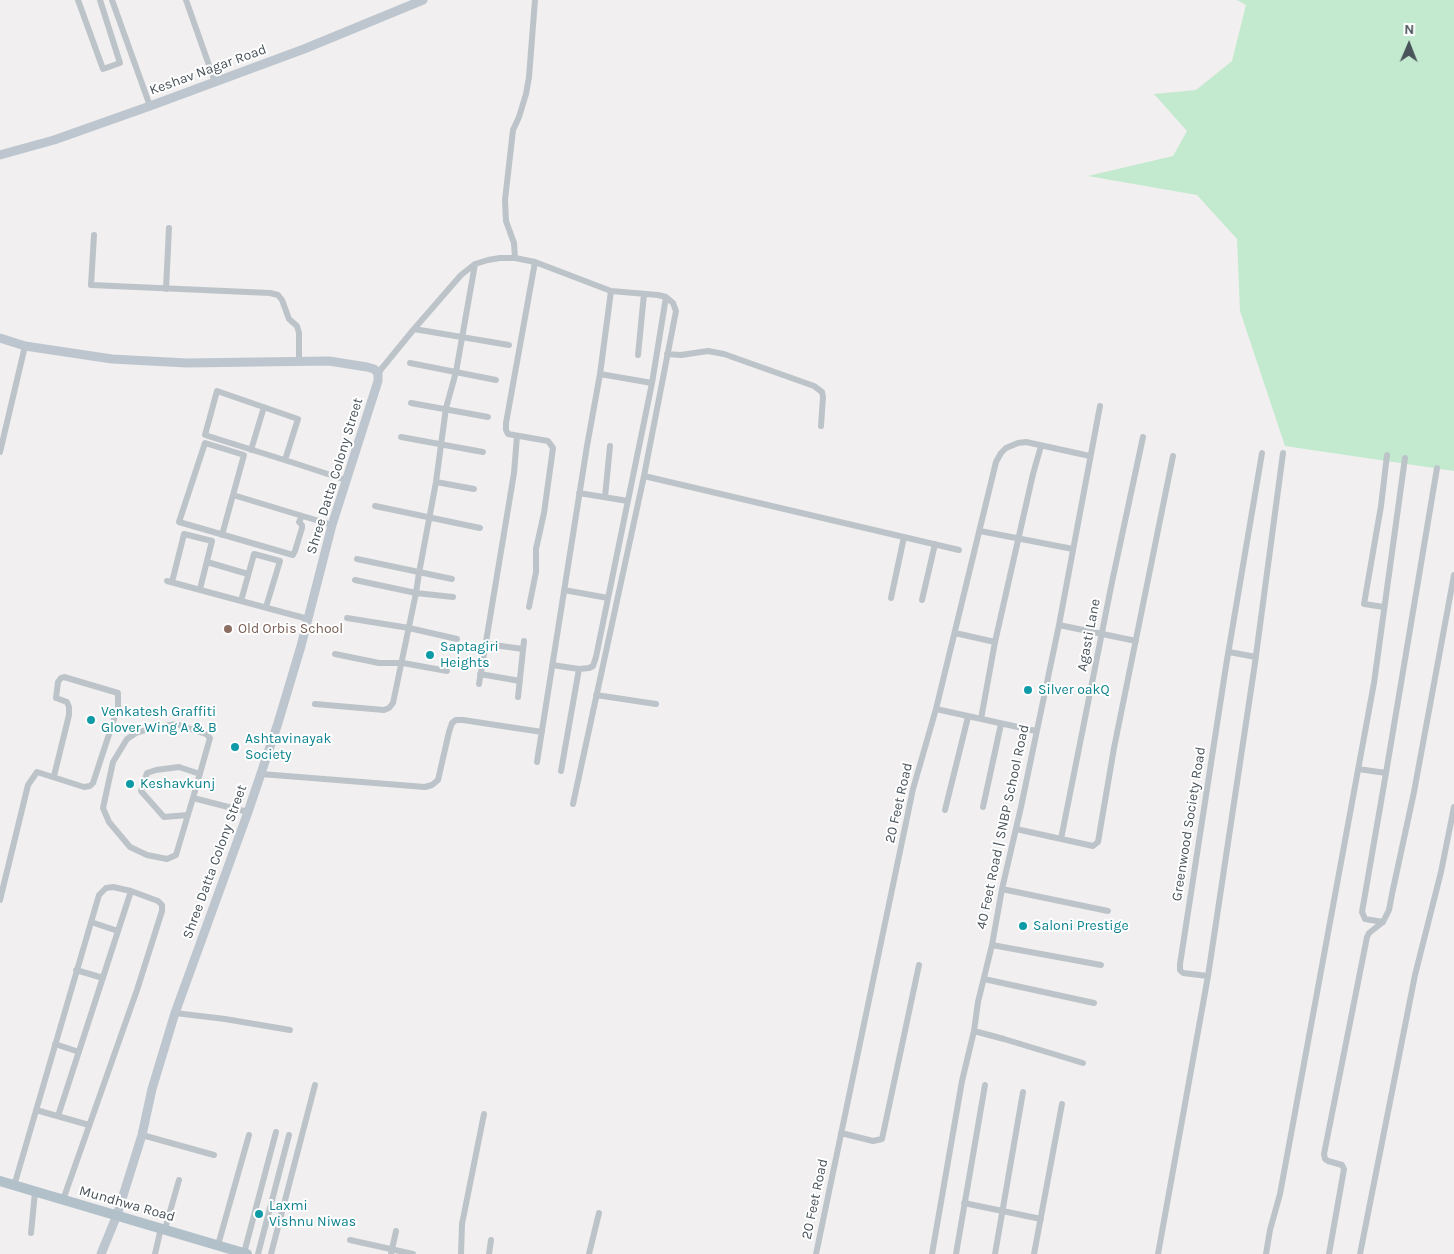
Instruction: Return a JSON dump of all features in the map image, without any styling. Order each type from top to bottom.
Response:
[{"type":"main road","name":"Mundhwa Road","points":[[0,1181],[245,1254]]},
{"type":"street","points":[[78,0],[103,69],[120,63],[100,0]]},
{"type":"street","points":[[112,0],[150,106]]},
{"type":"street","points":[[186,0],[215,82]]},
{"type":"street","name":"Keshav Nagar Road","points":[[0,155],[54,140],[150,106],[304,49],[422,0]]},
{"type":"street","points":[[515,258],[514,243],[506,221],[505,200],[513,130],[528,86],[535,0]]},
{"type":"street","points":[[166,289],[169,228]]},
{"type":"street","points":[[94,235],[91,285],[278,295],[282,300],[289,319],[297,326],[299,333],[299,362]]},
{"type":"street","points":[[0,338],[25,346],[112,359],[187,363],[329,361],[374,369],[378,373],[461,275],[475,264],[500,258],[515,258],[535,262],[612,291],[666,297],[674,303],[676,311],[644,476],[573,804]]},
{"type":"street","points":[[529,606],[536,572],[536,549],[544,513],[552,448],[548,441],[508,434],[506,423],[535,262]]},
{"type":"street","points":[[315,704],[384,710],[393,703],[403,663],[436,482],[446,408],[456,372],[475,264]]},
{"type":"street","points":[[537,762],[612,291]]},
{"type":"street","points":[[638,355],[644,294]]},
{"type":"street","points":[[552,665],[579,669],[589,668],[594,663],[652,383],[666,297]]},
{"type":"street","points":[[414,329],[509,345]]},
{"type":"street","points":[[0,452],[25,346]]},
{"type":"street","points":[[667,354],[681,355],[708,351],[724,354],[814,386],[822,392],[823,397],[821,426]]},
{"type":"street","points":[[410,363],[496,380]]},
{"type":"street","name":"Shree Datta Colony Street","points":[[101,1254],[117,1215],[142,1135],[152,1089],[175,1013],[248,812],[281,714],[332,525],[378,381],[378,373]]},
{"type":"street","points":[[600,374],[652,383]]},
{"type":"street","points":[[285,460],[298,419],[217,391],[205,435],[346,480]]},
{"type":"street","points":[[411,403],[488,417]]},
{"type":"street","name":"40 Feet Road | SNBP School Road","points":[[932,1254],[962,1081],[1059,625],[1100,406]]},
{"type":"street","points":[[251,450],[264,407]]},
{"type":"street","points":[[479,684],[514,473],[517,436]]},
{"type":"street","points":[[401,437],[483,452]]},
{"type":"street","name":"Agasti Lane","points":[[1061,839],[1143,437]]},
{"type":"street","name":"20 Feet Road","points":[[816,1254],[913,789],[936,710],[996,462],[1001,453],[1010,445],[1026,442],[1090,456]]},
{"type":"street","points":[[222,535],[244,455],[205,443],[179,522],[222,535],[293,555],[302,528],[299,522],[302,516]]},
{"type":"street","points":[[605,497],[610,446]]},
{"type":"street","points":[[981,719],[995,642],[1041,446]]},
{"type":"street","name":"Greenwood Society Road","points":[[1208,976],[1182,973],[1180,964],[1228,652],[1262,453]]},
{"type":"street","points":[[1158,1254],[1208,976],[1231,813],[1256,657],[1283,453]]},
{"type":"street","points":[[1384,607],[1364,604],[1381,506],[1387,455]]},
{"type":"street","points":[[1016,829],[1092,846],[1098,842],[1114,748],[1174,456]]},
{"type":"street","points":[[1266,1254],[1270,1230],[1280,1194],[1374,684],[1405,458]]},
{"type":"street","points":[[1383,922],[1365,919],[1362,912],[1437,468]]},
{"type":"street","points":[[644,476],[959,550]]},
{"type":"street","points":[[436,482],[474,490]]},
{"type":"street","points":[[579,493],[628,502]]},
{"type":"street","points":[[233,495],[332,525]]},
{"type":"street","points":[[375,506],[480,528]]},
{"type":"street","points":[[980,531],[1072,549]]},
{"type":"street","points":[[200,589],[212,541],[184,534],[170,581],[308,619]]},
{"type":"street","points":[[891,598],[904,537]]},
{"type":"street","points":[[922,600],[935,544]]},
{"type":"street","points":[[241,600],[254,554],[280,561],[266,607]]},
{"type":"street","points":[[356,559],[452,579]]},
{"type":"street","points":[[207,562],[248,574]]},
{"type":"street","points":[[1329,1254],[1344,1169],[1342,1165],[1325,1159],[1324,1154],[1367,937],[1369,933],[1383,922],[1389,910],[1412,802],[1454,575]]},
{"type":"street","points":[[354,580],[416,593],[453,597]]},
{"type":"street","points":[[564,590],[608,598]]},
{"type":"street","points":[[347,618],[409,628],[457,639]]},
{"type":"street","points":[[1059,625],[1136,641]]},
{"type":"street","points":[[955,633],[995,642]]},
{"type":"street","points":[[518,697],[524,641]]},
{"type":"street","points":[[486,644],[523,649]]},
{"type":"street","points":[[1228,652],[1256,657]]},
{"type":"street","points":[[335,654],[379,663],[403,663],[447,671]]},
{"type":"street","points":[[561,771],[579,669]]},
{"type":"street","points":[[480,674],[520,681]]},
{"type":"street","points":[[0,900],[28,785],[37,772],[84,787],[93,784],[118,707],[118,693],[64,677],[61,678],[58,682],[56,698],[67,702],[69,715],[54,776]]},
{"type":"street","points":[[596,695],[656,704]]},
{"type":"street","points":[[936,710],[1036,731]]},
{"type":"street","points":[[945,810],[968,716]]},
{"type":"street","points":[[261,774],[424,787],[432,785],[438,780],[448,732],[452,723],[456,720],[542,732]]},
{"type":"street","points":[[176,724],[206,734],[210,738],[193,798],[176,855],[167,859],[148,855],[130,847],[109,822],[103,808],[113,762],[127,739],[136,733],[176,724]]},
{"type":"street","points":[[983,807],[1001,724]]},
{"type":"street","points":[[188,815],[164,817],[141,791],[147,773],[156,770],[179,767],[200,774]]},
{"type":"street","points":[[1358,769],[1386,773]]},
{"type":"street","points":[[193,798],[248,812]]},
{"type":"street","points":[[1360,1254],[1413,984],[1441,872],[1454,807]]},
{"type":"street","points":[[14,1186],[101,890],[113,887],[131,891],[158,901],[162,905],[162,911],[137,990],[62,1200]]},
{"type":"street","points":[[1002,888],[1108,910]]},
{"type":"street","points":[[58,1116],[131,891]]},
{"type":"street","points":[[91,922],[118,931]]},
{"type":"street","points":[[992,945],[1101,966]]},
{"type":"street","points":[[841,1133],[874,1141],[882,1139],[919,965]]},
{"type":"street","points":[[76,970],[103,978]]},
{"type":"street","points":[[984,979],[1094,1003]]},
{"type":"street","points":[[175,1013],[290,1030]]},
{"type":"street","points":[[974,1031],[1083,1063]]},
{"type":"street","points":[[55,1044],[79,1052]]},
{"type":"street","points":[[271,1254],[315,1085]]},
{"type":"street","points":[[956,1254],[985,1085]]},
{"type":"street","points":[[995,1254],[1023,1092]]},
{"type":"street","points":[[1034,1254],[1062,1104]]},
{"type":"street","points":[[36,1110],[89,1125]]},
{"type":"street","points":[[461,1254],[462,1224],[484,1114]]},
{"type":"street","points":[[245,1254],[276,1132]]},
{"type":"street","points":[[142,1135],[214,1155]]},
{"type":"street","points":[[218,1245],[248,1135]]},
{"type":"street","points":[[258,1254],[289,1135]]},
{"type":"street","points":[[155,1254],[179,1180]]},
{"type":"street","points":[[31,1233],[35,1192]]},
{"type":"street","points":[[964,1203],[1041,1219]]},
{"type":"street","points":[[589,1254],[599,1213]]},
{"type":"street","points":[[392,1252],[396,1231]]},
{"type":"street","points":[[350,1240],[392,1252],[413,1254]]},
{"type":"street","points":[[489,1254],[491,1240]]},
{"type":"green space","points":[[1237,0],[1454,0],[1454,471],[1285,446],[1240,311],[1237,239],[1197,195],[1088,176],[1173,156],[1187,131],[1154,94],[1196,90],[1232,61],[1246,5]]},
{"type":"place","name":"Old Orbis School","points":[[228,629]]},
{"type":"place","name":"Saptagiri Heights","points":[[430,655]]},
{"type":"place","name":"Silver oakQ","points":[[1028,690]]},
{"type":"place","name":"Venkatesh Graffiti Glover Wing A & B","points":[[91,720]]},
{"type":"place","name":"Ashtavinayak Society","points":[[235,747]]},
{"type":"place","name":"Keshavkunj","points":[[130,784]]},
{"type":"place","name":"Saloni Prestige","points":[[1023,926]]},
{"type":"place","name":"Laxmi Vishnu Niwas","points":[[259,1214]]}]
